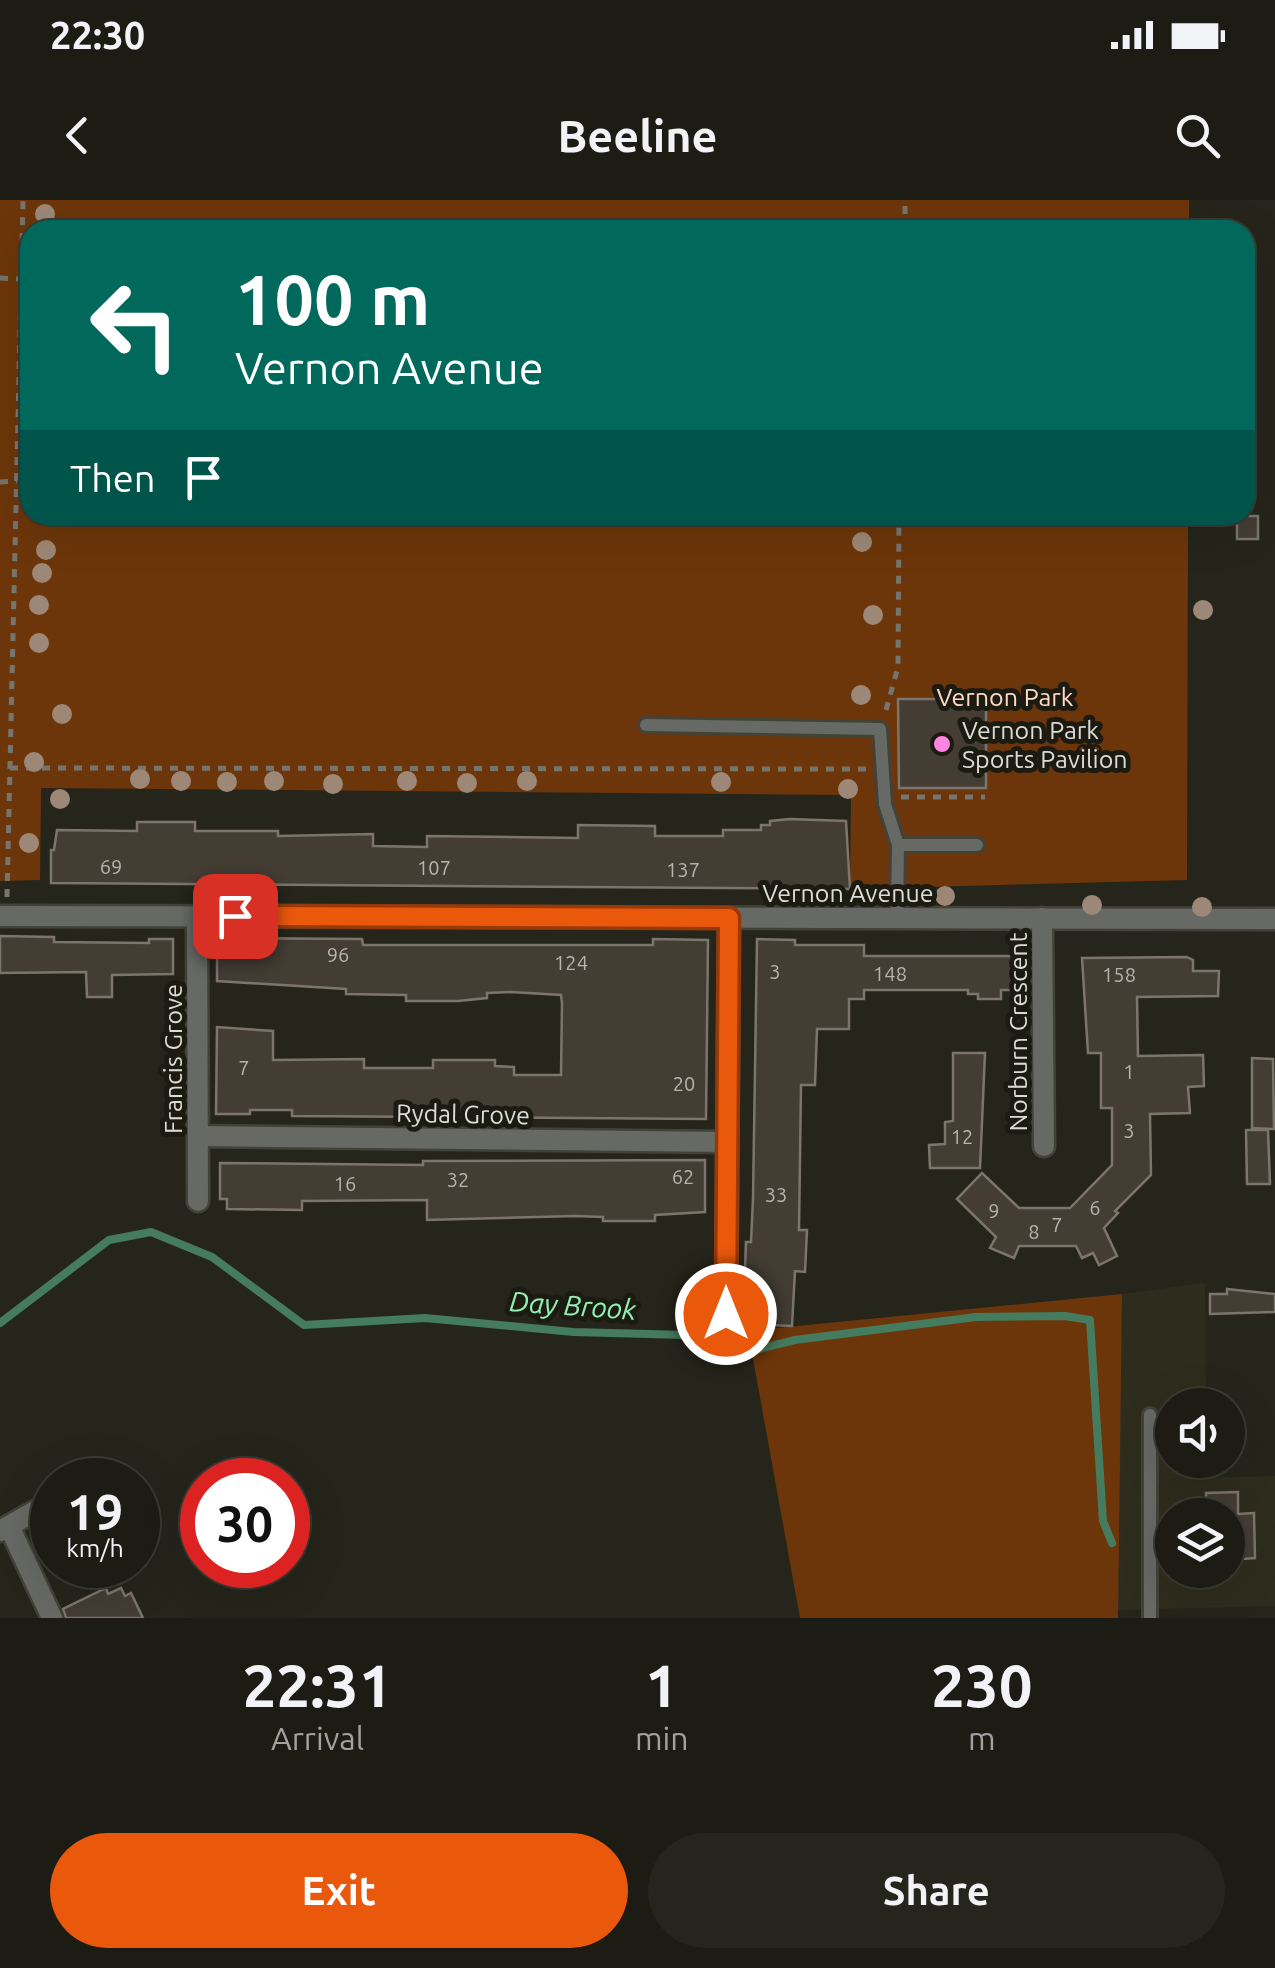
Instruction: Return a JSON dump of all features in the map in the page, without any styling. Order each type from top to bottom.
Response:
[{"type":"street","name":"Vernon Avenue","points":[[3,916],[1275,919]]},
{"type":"street","name":"Francis Grove","points":[[197,916],[198,1201]]},
{"type":"street","points":[[726,1314],[729,918]]},
{"type":"street","name":"Norburn Crescent","points":[[1042,918],[1044,1146]]},
{"type":"street","name":"Rydal Grove","points":[[198,1136],[727,1142]]},
{"type":"street","points":[[30,1514],[4,1528],[52,1618]]},
{"type":"lane","points":[[646,725],[880,730],[884,796],[898,845],[897,918]]},
{"type":"lane","points":[[898,845],[977,845]]},
{"type":"lane","points":[[1150,1415],[1150,1618]]},
{"type":"path","points":[[3,916],[20,319]]},
{"type":"path","points":[[0,482],[16,481]]},
{"type":"path","points":[[880,730],[898,667],[899,525]]},
{"type":"path","points":[[10,768],[882,769]]},
{"type":"path","points":[[884,796],[986,798]]},
{"type":"shaded area","points":[[1205,1283],[1206,1388],[1155,1388],[1155,1478],[1275,1476],[1275,1606],[1117,1610],[1122,1294]]},
{"type":"green space","name":"Vernon Park","points":[[0,200],[1189,200],[1189,220],[20,220],[20,525],[1188,525],[1187,880],[850,889],[851,795],[41,788],[40,880],[0,881]]},
{"type":"green space","points":[[1122,1294],[1118,1618],[800,1618],[748,1331]]},
{"type":"building","points":[[1258,516],[1258,539],[1237,539],[1237,525],[1255,525]]},
{"type":"building","name":"Vernon Park Sports Pavilion","points":[[898,699],[986,699],[986,788],[899,788]]},
{"type":"building","points":[[770,821],[846,821],[850,889],[51,883],[51,850],[57,830],[137,831],[137,822],[195,822],[195,831],[278,831],[278,836],[373,834],[373,846],[427,847],[427,836],[578,838],[578,825],[655,826],[655,836],[723,836],[723,830],[761,830],[761,825],[770,825]]},
{"type":"building","points":[[0,936],[54,937],[54,942],[149,943],[149,939],[173,939],[173,974],[112,975],[112,997],[87,997],[86,972],[0,973]]},
{"type":"building","points":[[217,938],[362,939],[363,945],[653,945],[653,939],[708,940],[706,1119],[292,1116],[292,1110],[216,1114],[217,1027],[273,1031],[273,1060],[364,1059],[364,1068],[433,1068],[433,1060],[495,1060],[495,1066],[514,1067],[514,1075],[561,1075],[562,1003],[561,995],[511,992],[487,993],[487,998],[458,1001],[406,1001],[406,995],[346,994],[346,989],[217,981]]},
{"type":"building","points":[[757,939],[795,940],[795,945],[864,945],[864,956],[1015,956],[1014,990],[1001,990],[1001,999],[978,999],[978,994],[968,994],[968,990],[864,990],[864,999],[849,999],[849,1029],[817,1029],[815,1085],[801,1085],[799,1230],[807,1230],[805,1272],[795,1271],[792,1326],[743,1324],[746,1242],[751,1242],[753,1198]]},
{"type":"building","points":[[1082,958],[1193,960],[1193,971],[1219,971],[1218,996],[1137,997],[1138,1056],[1203,1055],[1204,1086],[1188,1087],[1190,1113],[1150,1114],[1151,1175],[1115,1211],[1118,1213],[1104,1228],[1117,1256],[1099,1265],[1093,1253],[1082,1258],[1076,1246],[1019,1246],[1014,1258],[990,1248],[996,1237],[957,1199],[982,1173],[1019,1208],[1070,1208],[1112,1165],[1112,1108],[1101,1108],[1101,1053],[1088,1053]]},
{"type":"building","points":[[953,1053],[985,1053],[980,1168],[930,1168],[929,1145],[945,1144],[945,1122],[953,1121]]},
{"type":"building","points":[[1252,1058],[1273,1059],[1274,1129],[1252,1128]]},
{"type":"building","points":[[1246,1130],[1268,1130],[1270,1184],[1247,1184]]},
{"type":"building","points":[[705,1160],[705,1212],[655,1215],[655,1221],[603,1221],[603,1217],[575,1216],[427,1220],[427,1200],[302,1201],[302,1210],[227,1209],[227,1199],[220,1199],[220,1163],[423,1165],[423,1161]]},
{"type":"building","points":[[1227,1289],[1275,1294],[1275,1312],[1210,1314],[1210,1294],[1227,1294]]},
{"type":"building","points":[[1238,1492],[1238,1498],[1206,1498],[1206,1493]]},
{"type":"building","points":[[1254,1513],[1255,1558],[1245,1559],[1245,1514]]},
{"type":"building","points":[[106,1588],[108,1594],[121,1588],[125,1596],[131,1593],[143,1618],[66,1618],[63,1609]]},
{"type":"waterway","name":"Day Brook","points":[[0,1323],[109,1240],[151,1232],[212,1257],[304,1325],[425,1318],[573,1332],[686,1335],[751,1351],[795,1340],[976,1317],[1065,1316],[1090,1320],[1103,1521],[1112,1543]]},
{"type":"place","name":"Vernon Park Sports Pavilion","points":[[942,744]]},
{"type":"route","points":[[235,916],[729,918],[726,1314]]}]
